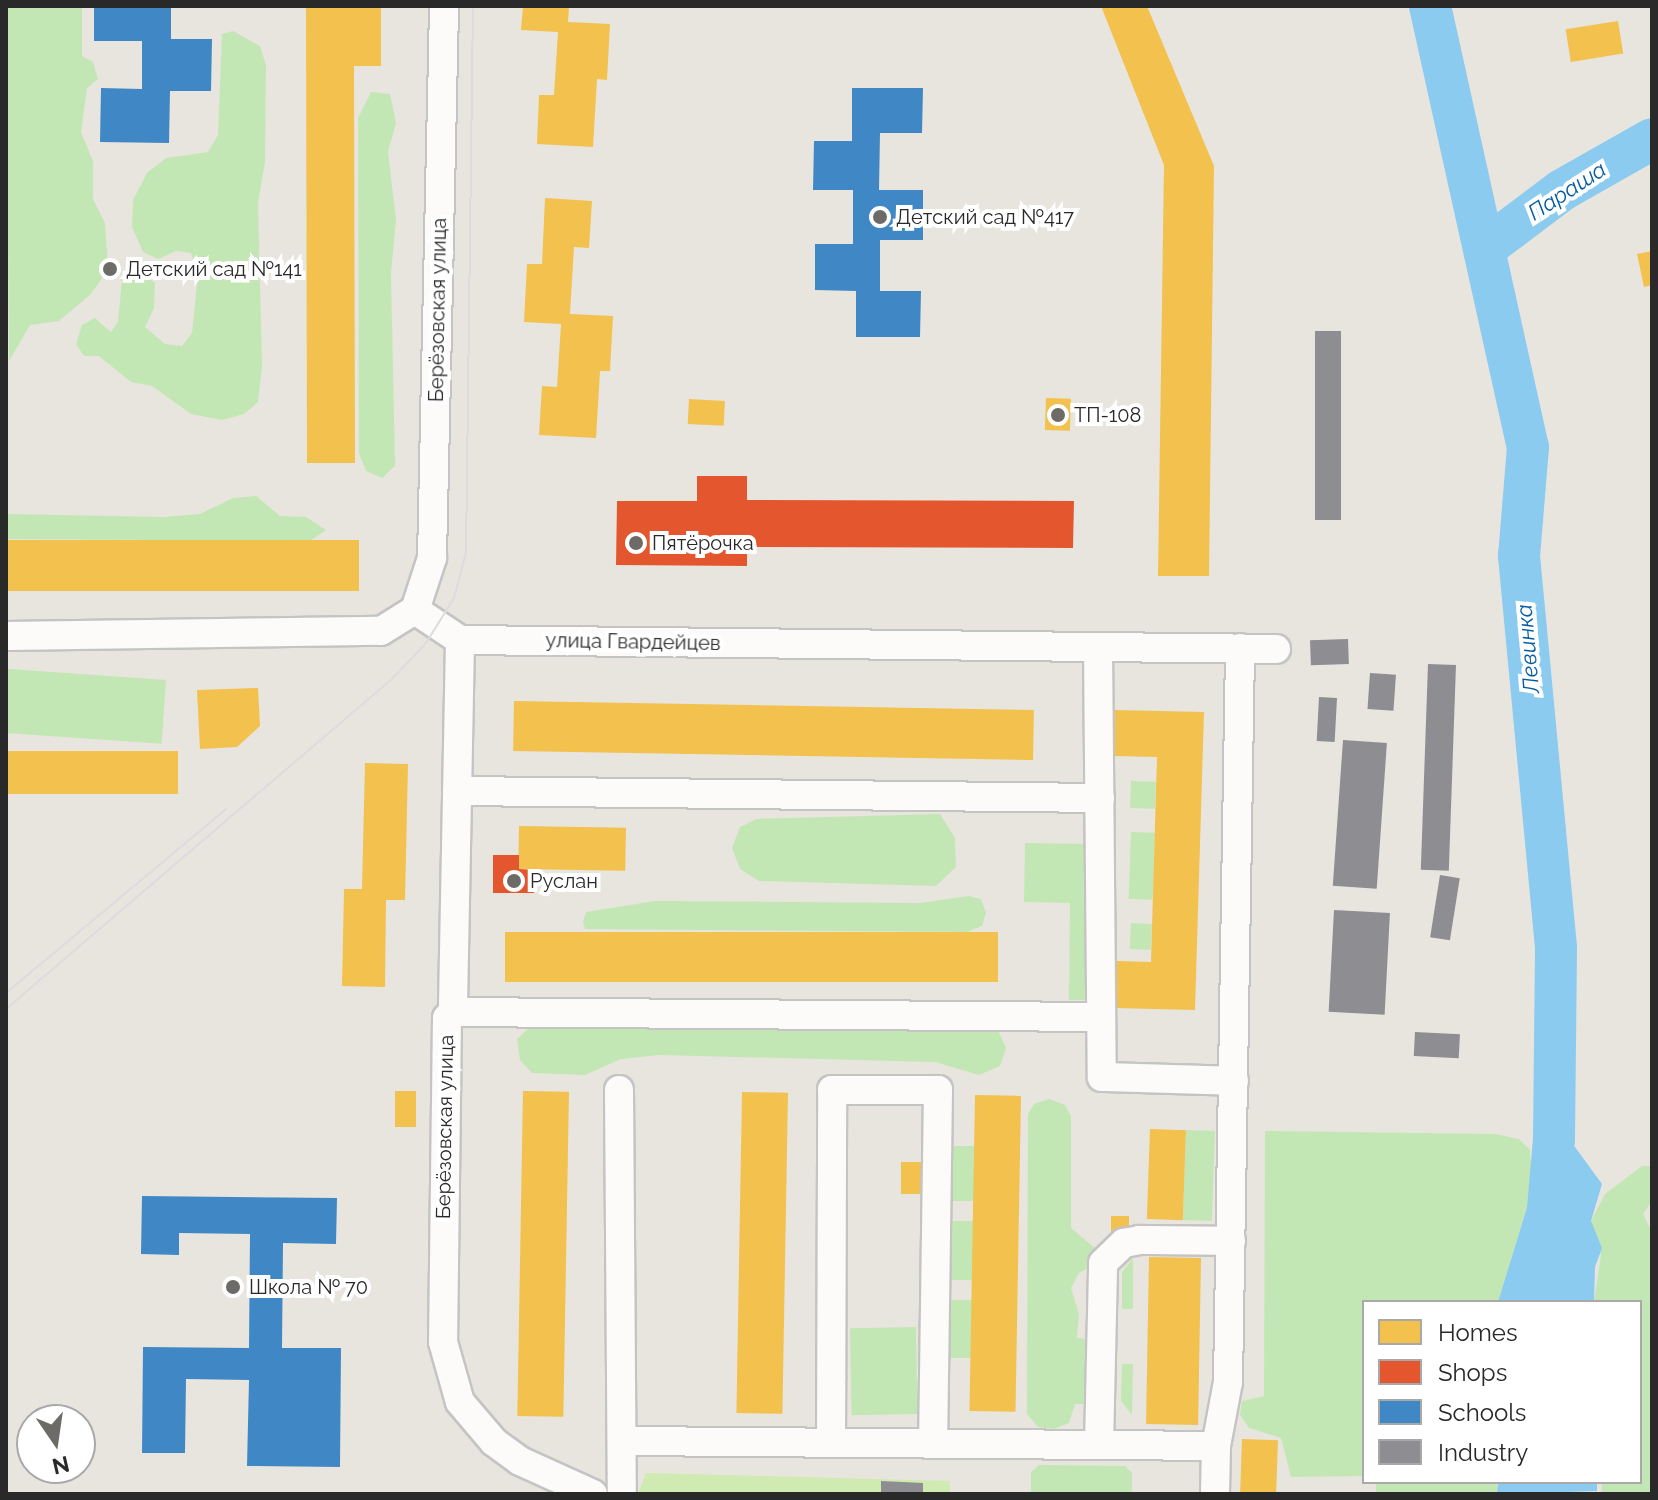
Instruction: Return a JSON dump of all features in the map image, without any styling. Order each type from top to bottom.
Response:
[{"type":"street","name":"Берёзовская улица","points":[[415,610],[432,558],[444,6]]},
{"type":"street","points":[[6,636],[381,631],[415,610],[460,640]]},
{"type":"street","name":"Берёзовская улица","points":[[460,640],[453,1012],[447,1018],[443,1327],[452,1383],[471,1418],[494,1442],[520,1461],[593,1494]]},
{"type":"street","name":"улица Гвардейцев","points":[[460,640],[1276,649]]},
{"type":"street","points":[[1098,647],[1102,1077],[1234,1081]]},
{"type":"street","points":[[1215,1494],[1216,1446],[1228,1382],[1240,648]]},
{"type":"street","points":[[457,791],[1100,798]]},
{"type":"street","points":[[453,1012],[1101,1017]]},
{"type":"street","points":[[619,1090],[624,1468],[831,1443],[1216,1446]]},
{"type":"street","points":[[831,1443],[832,1090],[938,1090],[933,1444]]},
{"type":"street","points":[[1099,1445],[1103,1263],[1124,1243],[1139,1240],[1231,1241]]},
{"type":"green space","points":[[6,6],[82,6],[82,56],[93,62],[98,79],[87,88],[81,132],[93,161],[93,199],[105,223],[108,270],[90,295],[59,321],[30,325],[9,361]]},
{"type":"green space","points":[[233,31],[260,46],[266,65],[265,162],[258,203],[262,367],[258,402],[244,414],[222,420],[191,414],[152,386],[131,382],[99,356],[84,356],[76,344],[82,325],[95,318],[111,332],[118,322],[122,279],[141,272],[155,283],[154,308],[145,327],[165,344],[182,346],[192,333],[198,274],[191,253],[176,251],[158,259],[143,252],[132,227],[133,200],[147,173],[166,158],[208,152],[218,135],[222,34]]},
{"type":"green space","points":[[371,92],[390,94],[396,123],[388,152],[396,220],[391,273],[395,466],[382,478],[366,471],[359,453],[358,118]]},
{"type":"green space","points":[[256,496],[280,516],[306,517],[326,530],[310,541],[6,539],[6,514],[164,517],[200,514],[233,498]]},
{"type":"green space","points":[[6,669],[166,680],[162,744],[6,733]]},
{"type":"green space","points":[[1131,781],[1156,782],[1155,809],[1130,808]]},
{"type":"green space","points":[[940,814],[955,838],[956,867],[936,886],[759,881],[740,869],[732,848],[740,827],[757,819]]},
{"type":"green space","points":[[1131,832],[1155,833],[1153,900],[1129,899]]},
{"type":"green space","points":[[1025,843],[1089,844],[1089,1000],[1069,1000],[1070,903],[1024,902]]},
{"type":"green space","points":[[968,896],[981,899],[986,913],[982,926],[967,932],[585,929],[583,922],[586,912],[655,901],[920,903]]},
{"type":"green space","points":[[1131,923],[1152,924],[1151,950],[1130,949]]},
{"type":"green space","points":[[557,1024],[998,1030],[1006,1048],[1000,1066],[979,1075],[935,1062],[659,1055],[621,1059],[585,1075],[532,1073],[520,1060],[517,1039],[530,1027]]},
{"type":"green space","points":[[1049,1099],[1065,1105],[1071,1116],[1071,1228],[1096,1249],[1093,1265],[1079,1273],[1071,1288],[1079,1314],[1077,1338],[1090,1339],[1090,1404],[1075,1404],[1069,1423],[1054,1429],[1038,1427],[1027,1414],[1028,1114],[1034,1104]]},
{"type":"green space","points":[[1186,1130],[1215,1131],[1212,1221],[1183,1220]]},
{"type":"green space","points":[[1265,1131],[1495,1134],[1519,1139],[1530,1150],[1533,1188],[1499,1300],[1362,1300],[1362,1476],[1291,1477],[1281,1438],[1249,1428],[1240,1415],[1242,1401],[1264,1396]]},
{"type":"green space","points":[[948,1146],[974,1146],[974,1201],[948,1201]]},
{"type":"green space","points":[[1642,1166],[1652,1166],[1652,1201],[1643,1214],[1652,1232],[1652,1494],[1601,1494],[1602,1484],[1642,1484],[1642,1300],[1594,1300],[1601,1255],[1591,1221],[1605,1194]]},
{"type":"green space","points":[[949,1221],[974,1221],[974,1280],[949,1280]]},
{"type":"green space","points":[[1133,1258],[1133,1309],[1122,1309],[1122,1272]]},
{"type":"green space","points":[[950,1300],[973,1300],[973,1358],[950,1358]]},
{"type":"green space","points":[[916,1327],[918,1414],[852,1415],[850,1328]]},
{"type":"green space","points":[[1122,1364],[1133,1364],[1132,1415],[1121,1401]]},
{"type":"green space","points":[[1039,1465],[1125,1466],[1132,1473],[1132,1494],[1031,1494],[1031,1472]]},
{"type":"green space","points":[[646,1473],[950,1481],[950,1494],[638,1494]]},
{"type":"green space","points":[[1376,1484],[1497,1484],[1497,1494],[1376,1494]]},
{"type":"water","points":[[1554,1139],[1575,1147],[1602,1184],[1591,1221],[1602,1248],[1595,1267],[1594,1300],[1499,1300],[1533,1188],[1536,1158]]},
{"type":"water","points":[[1498,1484],[1597,1484],[1597,1491],[1497,1494]]},
{"type":"building: Homes","points":[[306,6],[381,6],[381,66],[354,66],[355,463],[307,463]]},
{"type":"building: Homes","points":[[523,6],[569,6],[568,22],[610,24],[607,80],[597,79],[593,147],[537,144],[539,95],[554,95],[558,32],[521,30]]},
{"type":"building: Homes","points":[[1101,6],[1147,6],[1214,166],[1209,576],[1158,576],[1164,165]]},
{"type":"building: Homes","points":[[1618,21],[1623,54],[1571,62],[1566,29]]},
{"type":"building: Homes","points":[[545,198],[592,201],[589,248],[574,247],[570,314],[613,316],[610,371],[600,371],[596,438],[539,435],[542,386],[557,387],[561,324],[524,322],[527,264],[542,264]]},
{"type":"building: Homes","points":[[1652,251],[1652,285],[1644,287],[1637,254]]},
{"type":"building: Homes","name":"ТП-108","points":[[1046,398],[1071,399],[1070,431],[1045,430]]},
{"type":"building: Homes","points":[[689,399],[725,401],[724,426],[688,424]]},
{"type":"building: Homes","points":[[6,540],[359,540],[359,591],[6,591]]},
{"type":"building: Homes","points":[[258,688],[260,726],[237,747],[200,749],[197,690]]},
{"type":"building: Homes","points":[[514,701],[1034,710],[1033,760],[513,751]]},
{"type":"building: Homes","points":[[1115,710],[1204,712],[1195,1010],[1115,1008],[1117,961],[1151,962],[1157,757],[1113,756]]},
{"type":"building: Homes","points":[[6,751],[178,751],[178,794],[6,794]]},
{"type":"building: Homes","points":[[365,763],[408,764],[405,900],[386,900],[385,987],[342,986],[344,889],[362,889]]},
{"type":"building: Homes","points":[[519,826],[626,828],[625,871],[518,869]]},
{"type":"building: Homes","points":[[505,932],[998,932],[998,982],[505,982]]},
{"type":"building: Homes","points":[[395,1091],[416,1091],[416,1127],[395,1127]]},
{"type":"building: Homes","points":[[523,1091],[569,1092],[563,1417],[517,1416]]},
{"type":"building: Homes","points":[[742,1092],[788,1093],[782,1414],[736,1413]]},
{"type":"building: Homes","points":[[975,1095],[1021,1096],[1015,1412],[969,1411]]},
{"type":"building: Homes","points":[[1150,1129],[1186,1130],[1183,1220],[1147,1219]]},
{"type":"building: Homes","points":[[901,1162],[927,1162],[927,1194],[901,1194]]},
{"type":"building: Homes","points":[[1111,1216],[1129,1216],[1129,1233],[1111,1233]]},
{"type":"building: Homes","points":[[1149,1257],[1201,1258],[1198,1425],[1146,1424]]},
{"type":"building: Homes","points":[[1242,1439],[1278,1440],[1276,1494],[1240,1493]]},
{"type":"building: Shops","points":[[697,476],[747,476],[747,500],[1074,501],[1073,548],[747,547],[747,566],[616,565],[617,501],[697,501]]},
{"type":"building: Shops","name":"Руслан","points":[[493,855],[519,855],[519,869],[535,870],[534,893],[493,893]]},
{"type":"building: Schools","points":[[94,6],[171,6],[171,39],[212,39],[211,91],[170,91],[169,143],[100,142],[101,88],[142,89],[142,41],[94,41]]},
{"type":"building: Schools","points":[[852,88],[923,88],[922,133],[880,133],[879,190],[923,190],[923,240],[880,240],[880,291],[921,291],[920,337],[856,337],[856,291],[815,290],[815,244],[853,244],[853,190],[813,190],[814,141],[852,141]]},
{"type":"building: Schools","points":[[142,1196],[337,1198],[336,1244],[283,1243],[282,1348],[341,1348],[340,1467],[247,1466],[249,1380],[186,1379],[185,1453],[142,1453],[143,1347],[249,1348],[250,1234],[179,1233],[179,1255],[141,1254]]},
{"type":"building: Industry","points":[[1315,331],[1341,331],[1341,520],[1315,520]]},
{"type":"building: Industry","points":[[1348,639],[1349,664],[1311,665],[1310,640]]},
{"type":"building: Industry","points":[[1428,664],[1456,665],[1449,871],[1421,870]]},
{"type":"building: Industry","points":[[1370,673],[1396,675],[1393,711],[1367,709]]},
{"type":"building: Industry","points":[[1319,697],[1337,698],[1335,742],[1317,741]]},
{"type":"building: Industry","points":[[1343,740],[1387,743],[1377,889],[1333,886]]},
{"type":"building: Industry","points":[[1440,875],[1460,878],[1450,940],[1430,937]]},
{"type":"building: Industry","points":[[1334,910],[1390,913],[1385,1015],[1329,1012]]},
{"type":"building: Industry","points":[[1415,1032],[1460,1034],[1459,1058],[1414,1056]]},
{"type":"building: Industry","points":[[881,1481],[923,1483],[923,1494],[881,1494]]},
{"type":"waterway","name":"Левинка","points":[[1430,6],[1528,447],[1519,556],[1556,948],[1554,1139],[1540,1300]]},
{"type":"waterway","name":"Параша","points":[[1485,248],[1562,190],[1652,139]]},
{"type":"tram line","points":[[6,1009],[393,678],[426,643],[454,598],[466,553],[473,6]]},
{"type":"tram line","points":[[6,993],[226,809]]},
{"type":"place","name":"Детский сад №417","points":[[880,217]]},
{"type":"place","name":"Детский сад №141","points":[[110,269]]},
{"type":"place","name":"ТП-108","points":[[1058,415]]},
{"type":"place","name":"Пятёрочка","points":[[636,543]]},
{"type":"place","name":"Руслан","points":[[514,881]]},
{"type":"place","name":"Школа № 70","points":[[233,1287]]}]
